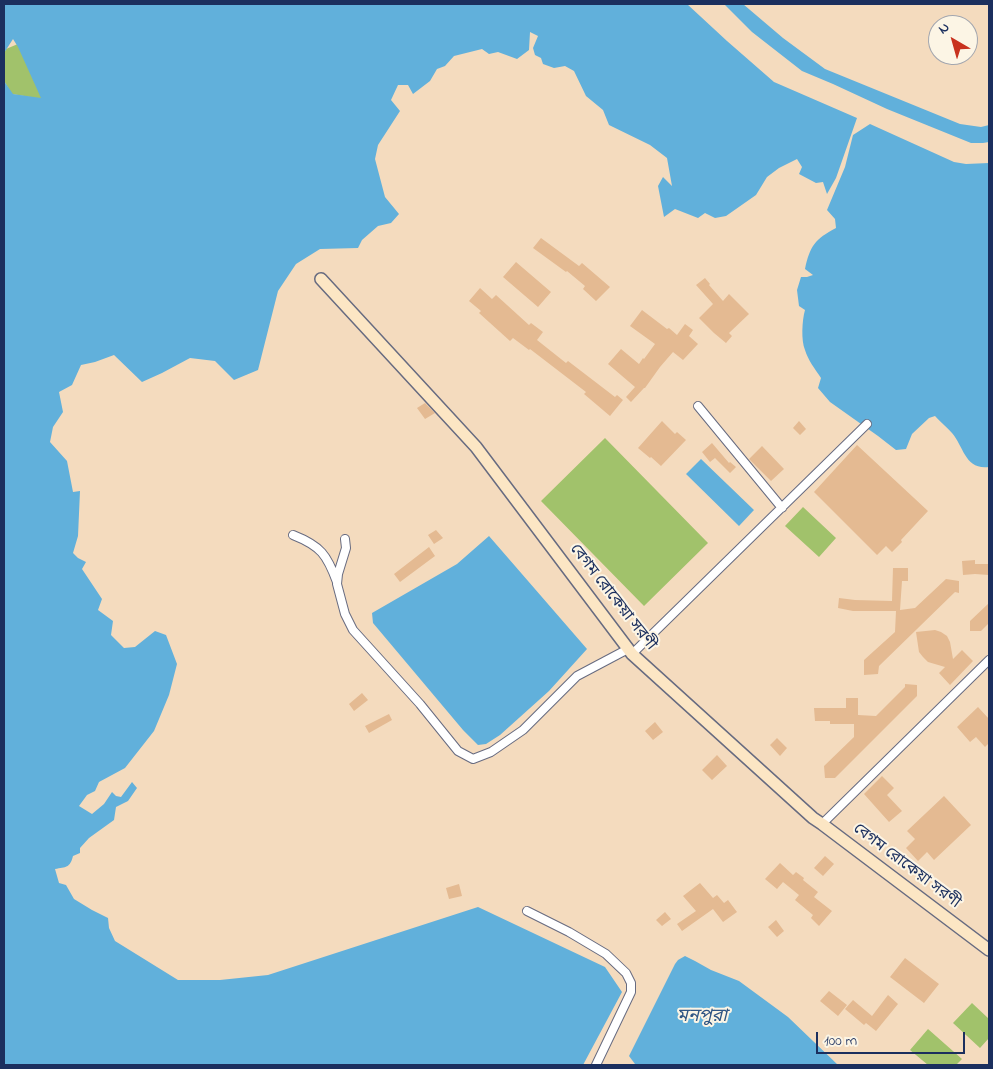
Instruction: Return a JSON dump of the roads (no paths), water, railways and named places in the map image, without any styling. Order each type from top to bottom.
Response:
[{"type":"street","name":"বেগম রোকেয়া সরণী","points":[[321,279],[476,447],[630,652],[813,818],[989,950]]},
{"type":"street","points":[[698,406],[782,508]]},
{"type":"street","points":[[293,535],[320,550],[328,562],[337,584],[345,614],[353,630],[420,704],[458,751],[473,759],[491,752],[522,730],[577,676],[630,652],[782,508],[867,424]]},
{"type":"street","points":[[337,584],[346,548],[345,539]]},
{"type":"street","points":[[822,824],[989,660]]},
{"type":"street","points":[[527,911],[569,932],[606,954],[626,973],[631,983],[631,992],[596,1065]]},
{"type":"water","points":[[4,4],[687,4],[774,82],[857,118],[836,178],[827,194],[823,182],[816,183],[799,174],[802,167],[797,159],[779,168],[767,177],[756,195],[726,216],[715,218],[705,213],[698,218],[675,209],[664,217],[658,186],[663,177],[672,186],[667,158],[650,145],[609,125],[603,110],[586,96],[574,71],[565,66],[554,68],[543,64],[541,58],[535,55],[533,48],[538,36],[530,32],[529,50],[517,59],[498,52],[489,54],[482,49],[454,56],[445,66],[437,69],[430,81],[413,94],[408,85],[398,85],[391,100],[400,111],[378,145],[375,159],[385,197],[399,214],[391,223],[378,226],[362,240],[358,248],[320,249],[296,264],[278,291],[258,370],[234,380],[215,361],[190,358],[142,382],[114,355],[81,365],[72,385],[59,392],[63,412],[53,427],[50,442],[67,461],[73,492],[80,491],[78,536],[73,553],[86,562],[82,569],[102,599],[98,610],[113,621],[111,635],[124,648],[135,647],[155,631],[166,635],[177,664],[169,695],[154,731],[125,768],[99,782],[95,791],[87,795],[79,806],[92,814],[104,804],[112,792],[116,796],[121,797],[132,782],[137,788],[128,801],[116,807],[114,820],[89,838],[80,848],[80,853],[73,856],[69,865],[55,869],[59,883],[66,885],[74,899],[108,918],[109,928],[115,941],[178,980],[220,980],[268,975],[478,907],[605,967],[622,992],[583,1065],[4,1065],[4,81],[13,94],[41,98],[13,39],[4,53]]},
{"type":"water","points":[[724,4],[743,4],[783,38],[825,69],[960,124],[981,127],[989,125],[989,142],[971,143],[887,109],[802,71],[752,32]]},
{"type":"water","points":[[870,124],[954,162],[966,164],[989,163],[989,467],[981,467],[970,461],[952,433],[935,416],[929,418],[912,434],[906,449],[896,450],[830,402],[818,388],[821,378],[806,354],[802,330],[805,310],[799,306],[797,290],[801,277],[813,275],[805,269],[814,244],[836,228],[835,219],[827,210],[845,167],[853,135]]},
{"type":"water","points":[[701,459],[754,510],[739,526],[686,474]]},
{"type":"water","points":[[489,536],[587,649],[549,691],[500,735],[486,744],[478,745],[463,730],[373,623],[372,613],[457,564]]},
{"type":"water","name":"মনপুরা","points":[[685,956],[711,970],[739,981],[788,1017],[838,1065],[635,1064],[629,1056],[675,964]]}]
